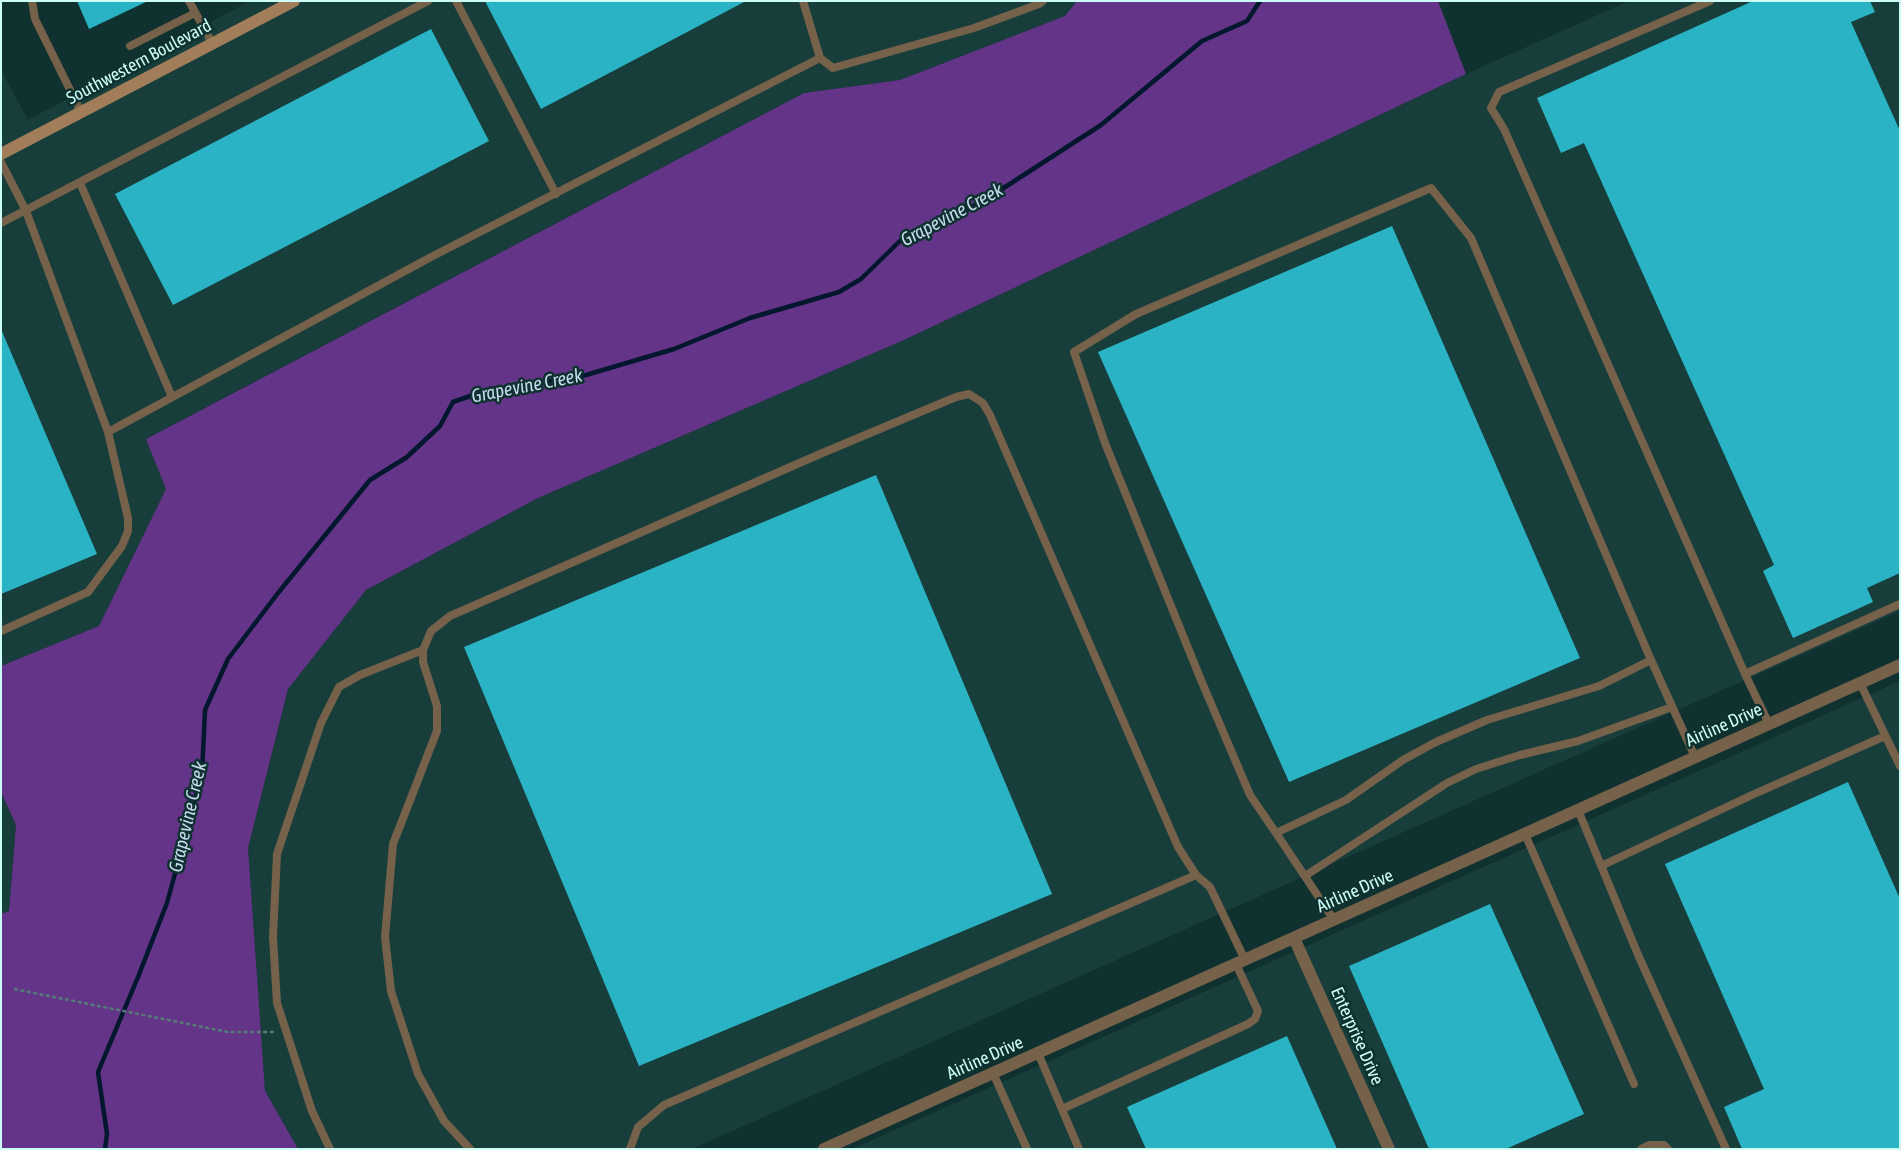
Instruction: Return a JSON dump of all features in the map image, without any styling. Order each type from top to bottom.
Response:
[{"type":"street","name":"Southwestern Boulevard","points":[[1,154],[212,43],[279,4],[294,1]]},
{"type":"street","name":"Airline Drive","points":[[824,1149],[1900,665]]},
{"type":"street","name":"Enterprise Drive","points":[[1294,938],[1389,1149]]},
{"type":"lane","points":[[32,1],[35,19],[80,112]]},
{"type":"lane","points":[[189,1],[212,43]]},
{"type":"lane","points":[[1,223],[428,1]]},
{"type":"lane","points":[[456,1],[556,194]]},
{"type":"lane","points":[[803,1],[820,58],[833,68],[974,28],[1043,1]]},
{"type":"lane","points":[[1710,1],[1498,92],[1491,108],[1504,130],[1745,674],[1769,724]]},
{"type":"lane","points":[[130,46],[195,13]]},
{"type":"lane","points":[[108,432],[431,257],[820,58]]},
{"type":"lane","points":[[1,162],[26,210],[108,432],[128,518],[128,531],[122,546],[88,592],[1,631]]},
{"type":"lane","points":[[80,182],[172,398]]},
{"type":"lane","points":[[1334,920],[1250,795],[1201,680],[1105,443],[1074,352],[1136,314],[1431,188],[1471,238],[1651,660],[1695,757]]},
{"type":"lane","points":[[470,1149],[444,1121],[418,1074],[391,991],[385,937],[393,844],[437,731],[437,706],[423,662],[422,650],[431,631],[450,616],[820,454],[956,397],[969,394],[983,403],[990,415],[1178,847],[1196,875],[1210,887],[1258,1012],[1255,1019],[1248,1024],[1062,1109]]},
{"type":"lane","points":[[1745,674],[1900,604]]},
{"type":"lane","points":[[330,1149],[312,1111],[277,1003],[272,937],[277,854],[321,723],[339,686],[360,675],[422,650]]},
{"type":"lane","points":[[1276,834],[1346,800],[1403,760],[1436,742],[1487,720],[1599,686],[1651,660]]},
{"type":"lane","points":[[1860,683],[1900,766]]},
{"type":"lane","points":[[1305,876],[1447,783],[1476,770],[1520,755],[1578,741],[1672,707]]},
{"type":"lane","points":[[1601,866],[1752,795],[1885,736]]},
{"type":"lane","points":[[1578,810],[1639,957],[1726,1149]]},
{"type":"lane","points":[[1524,834],[1634,1084]]},
{"type":"lane","points":[[630,1149],[638,1127],[664,1105],[1196,875]]},
{"type":"lane","points":[[1038,1053],[1079,1149]]},
{"type":"lane","points":[[993,1073],[1026,1149]]},
{"type":"lane","points":[[1641,1149],[1649,1145],[1664,1145],[1668,1149]]},
{"type":"path","points":[[14,989],[228,1032],[285,1032]]},
{"type":"shaded area","points":[[250,1],[1077,1],[1065,16],[900,80],[804,93],[147,438],[166,489],[99,626],[1,666],[1,70],[28,120]]},
{"type":"shaded area","points":[[1077,1],[1438,1],[1466,74],[904,340],[538,498],[366,590],[288,689],[248,848],[265,1091],[298,1149],[1,1149],[1,914],[9,911],[16,825],[1,792],[1,666],[99,626],[166,489],[146,439],[804,93],[900,80],[1065,16]]},
{"type":"shaded area","points":[[1629,1],[1900,1],[1900,611],[692,1149],[298,1149],[265,1091],[248,848],[288,689],[366,590],[538,498],[904,340],[1466,74]]},
{"type":"shaded area","points":[[1900,681],[1900,1149],[852,1149]]},
{"type":"shaded area","points":[[1,792],[16,825],[9,911],[1,914]]},
{"type":"building","points":[[77,1],[148,1],[89,29]]},
{"type":"building","points":[[485,1],[746,1],[541,109]]},
{"type":"building","points":[[1753,1],[1870,1],[1875,12],[1851,22],[1900,131],[1900,573],[1867,588],[1873,602],[1793,638],[1763,571],[1774,565],[1584,143],[1561,153],[1537,98]]},
{"type":"building","points":[[431,29],[489,141],[173,305],[115,194]]},
{"type":"building","points":[[1392,226],[1580,658],[1289,782],[1098,352]]},
{"type":"building","points":[[1,329],[97,554],[1,594]]},
{"type":"building","points":[[876,475],[1052,894],[639,1066],[464,647]]},
{"type":"building","points":[[1848,782],[1900,899],[1900,1149],[1742,1149],[1724,1107],[1764,1089],[1665,864]]},
{"type":"building","points":[[1490,904],[1584,1114],[1506,1149],[1429,1149],[1349,966]]},
{"type":"building","points":[[1287,1036],[1337,1149],[1146,1149],[1127,1107]]},
{"type":"waterway","name":"Grapevine Creek","points":[[105,1149],[107,1134],[98,1072],[167,903],[202,774],[205,710],[228,659],[278,593],[370,480],[407,457],[440,426],[453,402],[476,394],[586,375],[674,349],[750,318],[839,292],[861,279],[904,237],[982,202],[1101,125],[1202,41],[1247,21],[1260,1]]}]
